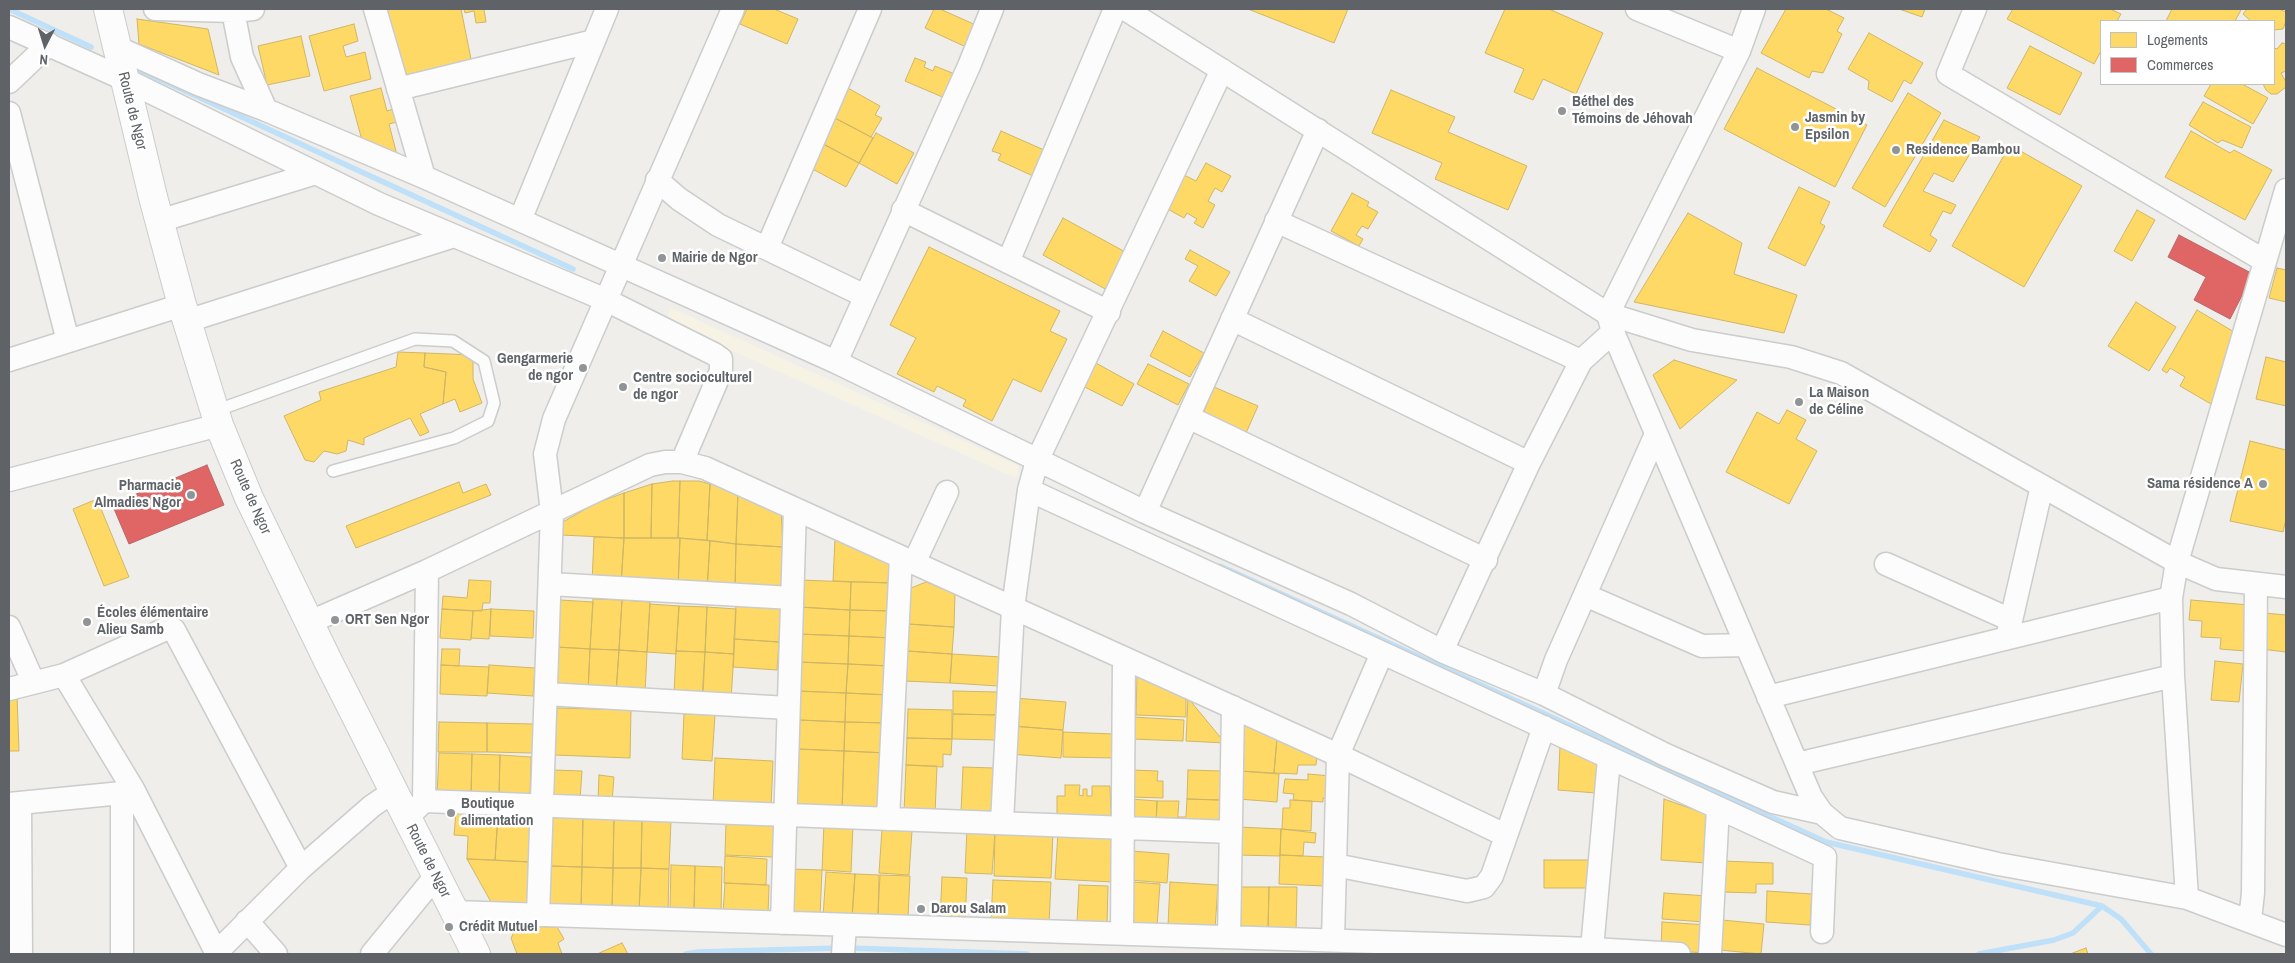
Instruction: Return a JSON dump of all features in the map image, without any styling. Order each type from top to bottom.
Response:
[{"type":"street","name":"Route de Ngor","points":[[108,9],[159,221],[184,313],[217,418],[249,498],[328,661],[394,791],[415,810],[435,876],[476,954]]},
{"type":"street","points":[[155,9],[243,10],[242,58],[266,110]]},
{"type":"street","points":[[375,9],[424,176]]},
{"type":"street","points":[[520,220],[607,9]]},
{"type":"street","points":[[538,915],[552,512],[545,454],[554,419],[733,9]]},
{"type":"street","points":[[766,248],[870,9]]},
{"type":"street","points":[[836,362],[969,66],[992,9]]},
{"type":"street","points":[[1008,262],[1115,9]]},
{"type":"street","points":[[1126,9],[1318,130],[1610,323],[1692,340],[1791,357],[1841,373],[2177,562],[2216,579],[2286,588]]},
{"type":"street","points":[[1637,9],[1739,51]]},
{"type":"street","points":[[1442,651],[1486,560],[1529,463],[1581,361],[1610,323],[1739,51],[1754,9]]},
{"type":"street","points":[[1975,9],[1948,74],[2265,261]]},
{"type":"street","points":[[9,27],[124,79],[379,204],[606,300],[721,359],[721,371],[682,462]]},
{"type":"street","points":[[398,89],[594,42]]},
{"type":"street","points":[[9,82],[50,44]]},
{"type":"street","points":[[116,47],[198,84],[266,110],[424,176],[836,362],[1037,461],[1351,604],[1442,651],[1544,694],[1666,755],[1773,802],[1822,813]]},
{"type":"street","points":[[1002,823],[1013,608],[1029,490],[1037,461],[1222,70]]},
{"type":"street","points":[[9,112],[68,341]]},
{"type":"street","points":[[1146,512],[1318,130]]},
{"type":"street","points":[[159,221],[316,173]]},
{"type":"street","points":[[657,180],[704,216],[865,296]]},
{"type":"street","points":[[2187,898],[2173,676],[2171,598],[2177,562],[2286,190]]},
{"type":"street","points":[[903,210],[1109,312]]},
{"type":"street","points":[[1276,221],[1581,361]]},
{"type":"street","points":[[9,360],[68,341],[184,313],[454,236]]},
{"type":"street","points":[[1232,320],[1529,463]]},
{"type":"street","points":[[1610,323],[1811,797],[1822,813],[1840,828],[1998,864],[2187,898],[2286,935]]},
{"type":"street","points":[[1188,417],[1486,560]]},
{"type":"street","points":[[9,480],[217,418]]},
{"type":"street","points":[[1544,694],[1556,660],[1656,434]]},
{"type":"street","points":[[310,622],[427,571],[650,465],[665,462],[682,462],[705,468],[1338,755],[1505,835]]},
{"type":"street","points":[[2009,629],[2042,486]]},
{"type":"street","points":[[1029,490],[1825,857],[1822,932]]},
{"type":"street","points":[[888,819],[907,560],[947,492]]},
{"type":"street","points":[[782,923],[795,509]]},
{"type":"street","points":[[1886,564],[2009,629]]},
{"type":"street","points":[[427,571],[415,810],[542,805],[1230,832]]},
{"type":"street","points":[[550,584],[792,598]]},
{"type":"street","points":[[2250,920],[2253,893],[2256,584]]},
{"type":"street","points":[[1585,595],[1702,646],[1746,645]]},
{"type":"street","points":[[1768,697],[2009,629],[2171,598]]},
{"type":"street","points":[[9,627],[33,681]]},
{"type":"street","points":[[9,689],[33,681],[64,675],[166,629],[174,630],[301,868]]},
{"type":"street","points":[[1333,940],[1338,755],[1382,653]]},
{"type":"street","points":[[1122,934],[1124,658]]},
{"type":"street","points":[[64,675],[215,953],[301,868],[372,806],[394,791]]},
{"type":"street","points":[[1797,764],[2173,676]]},
{"type":"street","points":[[546,694],[788,708]]},
{"type":"street","points":[[1229,937],[1232,707]]},
{"type":"street","points":[[1335,865],[1467,891],[1484,887],[1492,876],[1544,727]]},
{"type":"street","points":[[1592,949],[1609,759]]},
{"type":"street","points":[[21,954],[14,804],[127,791]]},
{"type":"street","points":[[122,954],[127,791]]},
{"type":"street","points":[[1710,954],[1718,808]]},
{"type":"street","points":[[372,954],[435,876]]},
{"type":"street","points":[[454,912],[782,923],[844,943],[1122,934],[1592,949],[1679,954]]},
{"type":"street","points":[[247,921],[276,954]]},
{"type":"lane","points":[[217,418],[415,339],[454,341],[484,361],[494,403],[488,421],[454,438],[333,471]]},
{"type":"shaded area","points":[[671,308],[1019,466],[1016,478],[666,321]]},
{"type":"building: Logements","points":[[382,9],[461,9],[472,64],[402,78]]},
{"type":"building: Logements","points":[[464,9],[484,9],[486,22],[476,23],[474,11],[465,13]]},
{"type":"building: Logements","points":[[747,9],[774,9],[798,19],[787,44],[740,24]]},
{"type":"building: Logements","points":[[934,9],[940,9],[978,26],[968,48],[925,28]]},
{"type":"building: Logements","points":[[1248,9],[1348,9],[1334,43]]},
{"type":"building: Logements","points":[[1505,9],[1549,9],[1603,33],[1576,94],[1543,79],[1533,100],[1514,92],[1524,69],[1485,53]]},
{"type":"building: Logements","points":[[1786,9],[1826,9],[1844,18],[1837,31],[1842,34],[1823,73],[1812,71],[1809,78],[1761,53]]},
{"type":"building: Logements","points":[[1899,9],[1925,9],[1922,17]]},
{"type":"building: Logements","points":[[2013,9],[2110,9],[2121,14],[2118,20],[2100,20],[2100,53],[2094,64],[2007,19]]},
{"type":"building: Logements","points":[[2172,9],[2241,10],[2236,20],[2166,20]]},
{"type":"building: Logements","points":[[2247,9],[2279,9],[2286,12],[2286,21],[2283,29],[2275,30],[2275,20],[2250,20],[2243,14]]},
{"type":"building: Logements","points":[[137,19],[208,29],[219,75],[139,44]]},
{"type":"building: Logements","points":[[354,24],[358,41],[343,46],[346,57],[365,52],[371,79],[324,91],[309,36]]},
{"type":"building: Logements","points":[[1869,33],[1923,63],[1911,84],[1904,80],[1892,102],[1868,89],[1869,81],[1848,69]]},
{"type":"building: Logements","points":[[301,36],[310,76],[267,85],[258,46]]},
{"type":"building: Logements","points":[[2282,43],[2286,44],[2286,71],[2281,73],[2286,82],[2286,87],[2277,94],[2271,94],[2264,85],[2275,85],[2275,48],[2277,49]]},
{"type":"building: Logements","points":[[2030,46],[2082,73],[2060,115],[2007,88]]},
{"type":"building: Logements","points":[[915,58],[926,62],[924,67],[933,71],[935,66],[957,75],[947,99],[905,81]]},
{"type":"building: Logements","name":"Jasmin by Epsilon","points":[[1757,68],[1867,125],[1835,187],[1724,129]]},
{"type":"building: Logements","points":[[2210,85],[2244,85],[2268,98],[2253,124],[2204,96]]},
{"type":"building: Logements","points":[[846,87],[880,106],[875,115],[882,118],[871,137],[831,116]]},
{"type":"building: Logements","points":[[381,88],[387,111],[393,109],[397,122],[389,124],[398,159],[363,144],[350,96]]},
{"type":"building: Logements","points":[[1391,90],[1455,117],[1448,132],[1527,166],[1508,210],[1435,179],[1442,163],[1372,133]]},
{"type":"building: Logements","name":"Residence Bambou","points":[[1908,93],[1941,113],[1885,207],[1852,188]]},
{"type":"building: Logements","points":[[2203,102],[2251,127],[2242,148],[2222,140],[2218,143],[2189,125]]},
{"type":"building: Logements","points":[[831,116],[873,138],[859,163],[817,141]]},
{"type":"building: Logements","points":[[1944,120],[1980,137],[1953,182],[1934,173],[1923,191],[1956,205],[1951,214],[1943,211],[1930,235],[1937,240],[1930,252],[1883,226]]},
{"type":"building: Logements","points":[[1001,131],[1044,150],[1033,176],[998,160],[1001,154],[992,151]]},
{"type":"building: Logements","points":[[2191,131],[2230,153],[2234,150],[2272,170],[2245,220],[2165,177]]},
{"type":"building: Logements","points":[[876,133],[914,153],[897,184],[859,163]]},
{"type":"building: Logements","points":[[820,142],[859,163],[846,187],[807,166]]},
{"type":"building: Logements","points":[[2010,145],[2082,186],[2024,287],[1952,246]]},
{"type":"building: Logements","points":[[1206,163],[1231,176],[1222,192],[1215,188],[1208,201],[1215,205],[1203,228],[1194,223],[1197,219],[1187,213],[1184,218],[1164,207],[1182,174],[1196,181]]},
{"type":"building: Logements","points":[[1799,187],[1830,202],[1820,223],[1825,226],[1805,266],[1768,248]]},
{"type":"building: Logements","points":[[1352,193],[1369,202],[1367,206],[1378,212],[1368,229],[1362,226],[1356,235],[1363,239],[1359,246],[1331,231]]},
{"type":"building: Logements","points":[[2137,210],[2155,220],[2132,261],[2114,251]]},
{"type":"building: Logements","points":[[1688,213],[1742,243],[1734,274],[1797,295],[1784,333],[1634,302]]},
{"type":"building: Logements","points":[[1063,218],[1129,254],[1109,291],[1043,255]]},
{"type":"building: Logements","points":[[929,247],[1060,311],[1050,331],[1067,339],[1041,392],[1013,379],[992,421],[963,406],[966,400],[937,386],[934,392],[897,374],[916,338],[890,325]]},
{"type":"building: Logements","points":[[1190,250],[1230,272],[1216,296],[1189,281],[1198,266],[1185,259]]},
{"type":"building: Logements","points":[[2277,268],[2286,270],[2286,302],[2269,298]]},
{"type":"building: Logements","points":[[2136,302],[2176,327],[2149,371],[2108,346]]},
{"type":"building: Logements","points":[[2197,310],[2241,336],[2222,368],[2230,373],[2211,404],[2180,386],[2185,377],[2170,368],[2167,373],[2162,370]]},
{"type":"building: Logements","points":[[1163,331],[1204,353],[1190,377],[1150,356]]},
{"type":"building: Logements","points":[[398,352],[425,353],[424,367],[446,372],[443,404],[420,414],[429,432],[420,436],[410,418],[364,438],[364,445],[348,440],[346,451],[337,454],[324,451],[314,462],[305,460],[284,416],[321,400],[319,392],[396,367]]},
{"type":"building: Logements","points":[[425,353],[473,355],[473,379],[482,403],[460,412],[455,399],[443,404],[446,372],[424,367]]},
{"type":"building: Logements","points":[[2266,357],[2286,362],[2286,406],[2256,399]]},
{"type":"building: Logements","points":[[1674,360],[1737,380],[1680,429],[1653,375]]},
{"type":"building: Logements","points":[[1094,362],[1134,384],[1122,406],[1081,385]]},
{"type":"building: Logements","points":[[1148,364],[1189,384],[1178,405],[1137,384]]},
{"type":"building: Logements","points":[[1214,387],[1258,406],[1246,433],[1203,414]]},
{"type":"building: Logements","points":[[1787,410],[1806,420],[1796,439],[1817,451],[1789,504],[1726,472],[1757,412],[1779,424]]},
{"type":"building: Logements","name":"Sama résidence A","points":[[2250,441],[2286,450],[2286,519],[2283,532],[2230,521]]},
{"type":"building: Logements","points":[[680,481],[678,538],[651,538],[652,484]]},
{"type":"building: Logements","points":[[680,481],[699,481],[710,484],[707,540],[678,538]]},
{"type":"building: Logements","points":[[459,482],[463,493],[486,484],[491,495],[356,548],[346,526]]},
{"type":"building: Logements","points":[[652,484],[651,538],[624,538],[624,493]]},
{"type":"building: Logements","points":[[710,484],[738,491],[736,544],[707,540]]},
{"type":"building: Logements","points":[[738,492],[781,510],[783,547],[736,544]]},
{"type":"building: Logements","points":[[624,493],[624,538],[561,535],[561,523],[596,503]]},
{"type":"building: Logements","points":[[97,499],[129,577],[104,586],[73,509]]},
{"type":"building: Logements","points":[[594,537],[624,538],[621,585],[592,583]]},
{"type":"building: Logements","points":[[624,538],[680,538],[678,588],[621,585]]},
{"type":"building: Logements","points":[[680,538],[710,541],[707,590],[678,588]]},
{"type":"building: Logements","points":[[835,539],[895,565],[894,583],[833,581]]},
{"type":"building: Logements","points":[[710,541],[736,544],[735,589],[707,590]]},
{"type":"building: Logements","points":[[736,544],[783,547],[781,591],[735,589]]},
{"type":"building: Logements","points":[[469,580],[491,581],[490,603],[483,603],[482,611],[442,609],[443,596],[467,598]]},
{"type":"building: Logements","points":[[800,580],[851,582],[850,610],[799,607]]},
{"type":"building: Logements","points":[[851,582],[894,583],[893,611],[850,610]]},
{"type":"building: Logements","points":[[926,582],[955,593],[954,627],[908,624],[911,588]]},
{"type":"building: Logements","points":[[593,599],[622,600],[619,650],[590,649]]},
{"type":"building: Logements","points":[[560,600],[593,602],[590,649],[557,647]]},
{"type":"building: Logements","points":[[622,600],[650,602],[647,652],[619,650]]},
{"type":"building: Logements","points":[[2191,600],[2249,605],[2245,651],[2220,649],[2221,638],[2201,637],[2202,621],[2189,620]]},
{"type":"building: Logements","points":[[650,604],[679,606],[676,654],[647,652]]},
{"type":"building: Logements","points":[[736,605],[781,608],[779,642],[734,639]]},
{"type":"building: Logements","points":[[679,606],[707,607],[705,652],[676,651]]},
{"type":"building: Logements","points":[[707,607],[736,609],[734,654],[705,652]]},
{"type":"building: Logements","points":[[799,607],[850,610],[849,636],[798,634]]},
{"type":"building: Logements","points":[[442,609],[473,611],[471,640],[440,638]]},
{"type":"building: Logements","points":[[491,609],[489,639],[471,638],[473,611]]},
{"type":"building: Logements","points":[[491,609],[534,611],[533,638],[490,636]]},
{"type":"building: Logements","points":[[850,610],[893,611],[892,638],[849,636]]},
{"type":"building: Logements","points":[[2264,613],[2286,615],[2286,652],[2261,649]]},
{"type":"building: Logements","points":[[908,624],[954,627],[952,654],[907,651]]},
{"type":"building: Logements","points":[[798,634],[849,636],[848,664],[797,662]]},
{"type":"building: Logements","points":[[849,636],[892,638],[890,666],[848,664]]},
{"type":"building: Logements","points":[[734,639],[779,642],[777,670],[733,667]]},
{"type":"building: Logements","points":[[557,647],[590,649],[588,692],[554,690]]},
{"type":"building: Logements","points":[[442,649],[460,649],[459,666],[441,665]]},
{"type":"building: Logements","points":[[590,649],[619,650],[616,693],[588,692]]},
{"type":"building: Logements","points":[[619,650],[647,652],[645,695],[616,693]]},
{"type":"building: Logements","points":[[676,651],[705,652],[703,695],[674,694]]},
{"type":"building: Logements","points":[[907,651],[952,654],[950,683],[905,681]]},
{"type":"building: Logements","points":[[705,652],[734,654],[731,699],[702,698]]},
{"type":"building: Logements","points":[[952,654],[1001,657],[999,686],[950,683]]},
{"type":"building: Logements","points":[[2215,661],[2243,664],[2239,702],[2211,700]]},
{"type":"building: Logements","points":[[797,662],[848,664],[846,693],[795,691]]},
{"type":"building: Logements","points":[[848,664],[890,666],[889,695],[846,693]]},
{"type":"building: Logements","points":[[441,665],[489,667],[487,696],[440,694]]},
{"type":"building: Logements","points":[[489,665],[535,668],[533,696],[487,693]]},
{"type":"building: Logements","points":[[1137,676],[1186,694],[1186,717],[1136,715]]},
{"type":"building: Logements","points":[[798,691],[846,693],[845,722],[797,720]]},
{"type":"building: Logements","points":[[953,691],[998,692],[998,715],[953,714]]},
{"type":"building: Logements","points":[[846,693],[889,695],[888,723],[845,722]]},
{"type":"building: Logements","points":[[17,696],[19,751],[9,751],[9,701]]},
{"type":"building: Logements","points":[[1014,698],[1066,702],[1063,730],[1012,726]]},
{"type":"building: Logements","points":[[1188,698],[1225,743],[1186,741]]},
{"type":"building: Logements","points":[[557,708],[631,710],[630,758],[555,755]]},
{"type":"building: Logements","points":[[908,709],[952,710],[952,739],[907,738]]},
{"type":"building: Logements","points":[[684,714],[715,715],[712,761],[682,759]]},
{"type":"building: Logements","points":[[953,714],[998,715],[997,740],[952,739]]},
{"type":"building: Logements","points":[[1133,717],[1184,720],[1183,741],[1132,739]]},
{"type":"building: Logements","points":[[800,720],[845,722],[844,751],[798,749]]},
{"type":"building: Logements","points":[[439,722],[487,723],[487,752],[438,752]]},
{"type":"building: Logements","points":[[845,722],[888,723],[887,753],[844,751]]},
{"type":"building: Logements","points":[[487,723],[534,724],[534,753],[487,752]]},
{"type":"building: Logements","points":[[1242,725],[1258,726],[1277,738],[1274,773],[1240,771]]},
{"type":"building: Logements","points":[[1012,726],[1063,730],[1061,758],[1010,754]]},
{"type":"building: Logements","points":[[1063,732],[1114,734],[1114,758],[1063,757]]},
{"type":"building: Logements","points":[[907,738],[952,739],[951,755],[943,754],[943,767],[906,765]]},
{"type":"building: Logements","points":[[1277,738],[1317,753],[1316,765],[1298,765],[1297,774],[1274,773]]},
{"type":"building: Logements","points":[[1560,746],[1598,765],[1596,793],[1558,790]]},
{"type":"building: Logements","points":[[798,749],[844,751],[842,810],[796,808]]},
{"type":"building: Logements","points":[[844,751],[887,753],[884,812],[842,810]]},
{"type":"building: Logements","points":[[439,753],[472,754],[471,796],[437,795]]},
{"type":"building: Logements","points":[[472,754],[500,755],[499,797],[471,796]]},
{"type":"building: Logements","points":[[500,755],[531,757],[530,798],[499,797]]},
{"type":"building: Logements","points":[[715,758],[773,761],[771,807],[713,805]]},
{"type":"building: Logements","points":[[906,765],[937,766],[935,814],[904,812]]},
{"type":"building: Logements","points":[[963,767],[994,768],[992,814],[961,812]]},
{"type":"building: Logements","points":[[553,770],[582,771],[580,800],[552,799]]},
{"type":"building: Logements","points":[[1132,770],[1158,771],[1157,781],[1163,781],[1163,798],[1130,797]]},
{"type":"building: Logements","points":[[1188,770],[1222,771],[1220,800],[1187,799]]},
{"type":"building: Logements","points":[[1240,771],[1279,774],[1277,802],[1238,799]]},
{"type":"building: Logements","points":[[1308,774],[1331,776],[1327,799],[1323,798],[1323,802],[1293,800],[1294,794],[1283,793],[1285,779],[1308,780]]},
{"type":"building: Logements","points":[[599,775],[614,777],[612,802],[598,801]]},
{"type":"building: Logements","points":[[1065,785],[1080,785],[1079,795],[1083,796],[1083,789],[1087,789],[1087,796],[1092,796],[1092,786],[1110,786],[1111,818],[1057,817],[1057,796],[1065,796]]},
{"type":"building: Logements","points":[[1131,799],[1157,801],[1156,826],[1130,825]]},
{"type":"building: Logements","points":[[1187,799],[1220,800],[1219,829],[1177,827],[1178,817],[1186,817]]},
{"type":"building: Logements","points":[[1664,799],[1709,815],[1707,863],[1661,860]]},
{"type":"building: Logements","points":[[1290,800],[1312,801],[1311,831],[1282,829],[1283,808],[1290,808]]},
{"type":"building: Logements","points":[[1157,801],[1179,801],[1177,827],[1156,826]]},
{"type":"building: Logements","points":[[456,813],[498,815],[495,860],[467,859],[468,836],[454,835]]},
{"type":"building: Logements","points":[[498,815],[532,817],[529,862],[495,860]]},
{"type":"building: Logements","points":[[552,816],[583,817],[582,867],[550,866]]},
{"type":"building: Logements","points":[[583,817],[614,818],[613,868],[582,867]]},
{"type":"building: Logements","points":[[614,818],[642,819],[641,868],[613,868]]},
{"type":"building: Logements","points":[[642,819],[671,820],[669,869],[641,868]]},
{"type":"building: Logements","points":[[726,823],[774,824],[773,857],[725,855]]},
{"type":"building: Logements","points":[[824,823],[853,825],[851,872],[822,870]]},
{"type":"building: Logements","points":[[1238,827],[1281,829],[1280,856],[1237,855]]},
{"type":"building: Logements","points":[[882,829],[912,831],[909,875],[879,873]]},
{"type":"building: Logements","points":[[967,829],[995,831],[992,874],[965,873]]},
{"type":"building: Logements","points":[[1281,829],[1316,833],[1315,843],[1304,842],[1303,856],[1280,855]]},
{"type":"building: Logements","points":[[995,831],[1053,832],[1051,878],[994,876]]},
{"type":"building: Logements","points":[[1058,833],[1115,837],[1112,882],[1055,879]]},
{"type":"building: Logements","points":[[1132,851],[1169,854],[1167,883],[1129,880]]},
{"type":"building: Logements","points":[[1280,855],[1326,857],[1325,886],[1279,884]]},
{"type":"building: Logements","points":[[725,856],[767,859],[766,885],[724,883]]},
{"type":"building: Logements","points":[[467,859],[529,862],[527,903],[491,902]]},
{"type":"building: Logements","points":[[1544,860],[1591,860],[1591,888],[1544,888]]},
{"type":"building: Logements","points":[[1723,861],[1773,863],[1773,884],[1756,884],[1756,893],[1722,892]]},
{"type":"building: Logements","points":[[671,865],[695,866],[694,911],[670,911]]},
{"type":"building: Logements","points":[[550,866],[582,867],[581,910],[549,910]]},
{"type":"building: Logements","points":[[695,866],[722,867],[721,912],[694,912]]},
{"type":"building: Logements","points":[[582,867],[613,868],[612,911],[581,910]]},
{"type":"building: Logements","points":[[613,868],[641,868],[639,912],[612,911]]},
{"type":"building: Logements","points":[[641,868],[669,869],[668,913],[639,912]]},
{"type":"building: Logements","points":[[790,869],[822,870],[820,916],[789,915]]},
{"type":"building: Logements","points":[[826,872],[855,874],[852,919],[823,917]]},
{"type":"building: Logements","points":[[855,874],[879,875],[878,918],[852,917]]},
{"type":"building: Logements","points":[[880,875],[910,876],[908,917],[878,915]]},
{"type":"building: Logements","points":[[942,877],[967,878],[965,923],[940,921]]},
{"type":"building: Logements","points":[[993,880],[1051,882],[1049,924],[991,921]]},
{"type":"building: Logements","points":[[1133,882],[1160,884],[1157,927],[1130,924]]},
{"type":"building: Logements","points":[[1170,882],[1218,885],[1215,929],[1168,926]]},
{"type":"building: Logements","points":[[725,883],[769,885],[768,915],[723,913]]},
{"type":"building: Logements","points":[[1079,885],[1108,886],[1107,924],[1077,922]]},
{"type":"building: Logements","points":[[1236,887],[1269,887],[1268,927],[1235,926]]},
{"type":"building: Logements","points":[[1269,887],[1297,887],[1296,932],[1268,931]]},
{"type":"building: Logements","points":[[1767,891],[1812,894],[1810,925],[1766,922]]},
{"type":"building: Logements","points":[[1664,893],[1707,896],[1705,922],[1662,919]]},
{"type":"building: Logements","points":[[1722,920],[1764,924],[1761,954],[1720,950]]},
{"type":"building: Logements","points":[[1662,922],[1708,925],[1706,953],[1661,950]]},
{"type":"building: Logements","points":[[517,926],[557,927],[564,939],[558,943],[562,954],[517,954],[511,938]]},
{"type":"building: Logements","points":[[622,943],[628,954],[597,954]]},
{"type":"building: Logements","points":[[2086,948],[2088,954],[2070,954]]},
{"type":"building: Commerces","points":[[2179,235],[2253,274],[2230,319],[2194,300],[2206,277],[2168,257]]},
{"type":"building: Commerces","points":[[207,465],[224,505],[129,544],[112,504]]},
{"type":"waterway","points":[[9,9],[91,47]]},
{"type":"waterway","points":[[135,68],[573,269]]},
{"type":"waterway","points":[[1220,566],[1826,842],[2102,906],[2121,919],[2151,954]]},
{"type":"waterway","points":[[1979,954],[2054,940],[2073,933],[2102,906]]},
{"type":"waterway","points":[[686,954],[698,952],[838,948]]},
{"type":"waterway","points":[[848,948],[1027,954]]},
{"type":"place","name":"Béthel des Témoins de Jéhovah","points":[[1562,111]]},
{"type":"place","name":"Jasmin by Epsilon","points":[[1795,127]]},
{"type":"place","name":"Residence Bambou","points":[[1896,150]]},
{"type":"place","name":"Mairie de Ngor","points":[[662,258]]},
{"type":"place","name":"Gengarmerie de ngor","points":[[583,368]]},
{"type":"place","name":"Centre socioculturel de ngor","points":[[623,387]]},
{"type":"place","name":"La Maison de Céline","points":[[1799,402]]},
{"type":"place","name":"Sama résidence A","points":[[2263,484]]},
{"type":"place","name":"Pharmacie Almadies Ngor","points":[[191,495]]},
{"type":"place","name":"ORT Sen Ngor","points":[[335,620]]},
{"type":"place","name":"Écoles élémentaire Alieu Samb","points":[[87,622]]},
{"type":"place","name":"Boutique alimentation","points":[[451,813]]},
{"type":"place","name":"Darou Salam","points":[[921,909]]},
{"type":"place","name":"Crédit Mutuel","points":[[449,927]]}]
